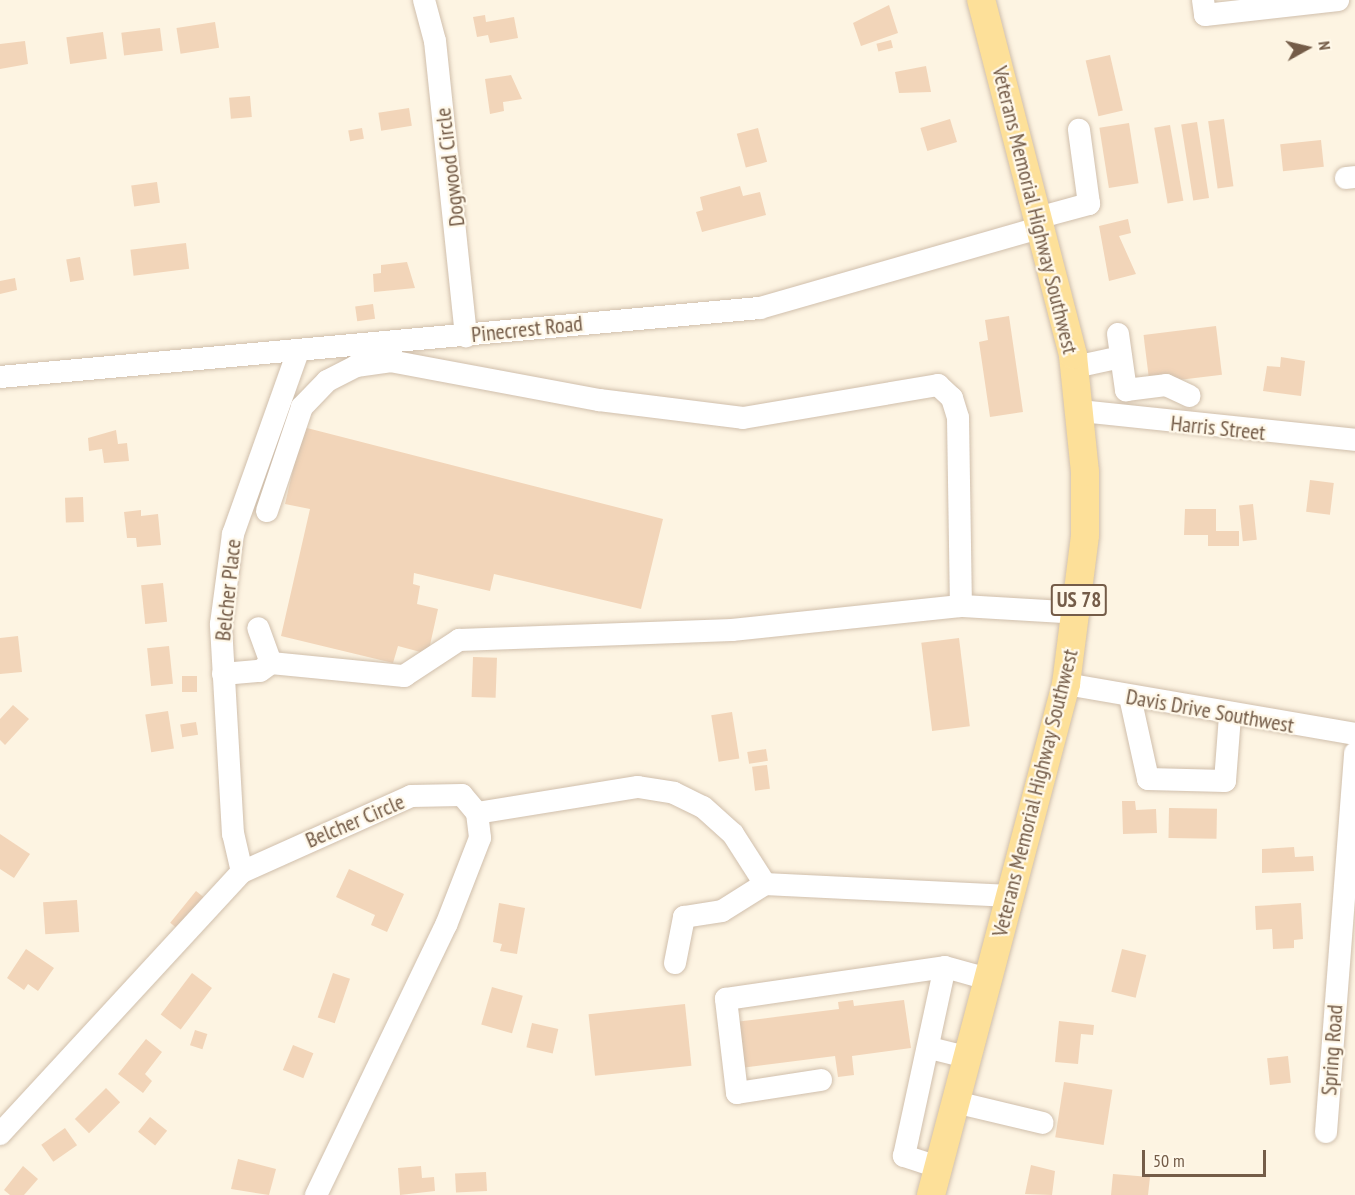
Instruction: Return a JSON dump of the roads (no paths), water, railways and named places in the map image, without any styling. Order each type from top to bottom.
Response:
[{"type":"main road","name":"Veterans Memorial Highway Southwest","points":[[931,1195],[1066,684],[1078,614],[1085,535],[1081,411],[1074,367],[1042,222],[981,0]]},
{"type":"street","name":"Dogwood Circle","points":[[424,0],[435,41],[466,336]]},
{"type":"street","points":[[1203,0],[1205,15],[1259,4],[1338,0]]},
{"type":"street","name":"Pinecrest Road","points":[[0,377],[297,354],[760,308],[1042,222],[1089,204],[1079,130]]},
{"type":"street","points":[[1118,334],[1126,390],[1143,389]]},
{"type":"street","name":"Belcher Place","points":[[242,872],[233,834],[221,624],[242,505],[297,354]]},
{"type":"street","points":[[1074,367],[1121,357]]},
{"type":"street","points":[[242,505],[273,513],[302,407],[327,381],[356,366],[390,361],[609,402],[743,418],[938,385],[951,398],[958,418],[961,606]]},
{"type":"street","name":"Harris Street","points":[[1081,411],[1355,440]]},
{"type":"street","points":[[224,674],[260,671],[271,663],[404,676],[459,640],[732,630],[961,606],[1078,614]]},
{"type":"street","points":[[258,628],[271,663]]},
{"type":"street","name":"Davis Drive Southwest","points":[[1066,684],[1230,716],[1355,734]]},
{"type":"street","points":[[1130,697],[1148,779],[1225,781],[1230,716]]},
{"type":"street","name":"Spring Road","points":[[1326,1132],[1355,753]]},
{"type":"street","points":[[316,1195],[446,925],[480,838],[477,813],[638,787],[674,793],[703,807],[733,834],[765,884]]},
{"type":"street","name":"Belcher Circle","points":[[0,1134],[242,872],[411,796],[462,795],[477,813]]},
{"type":"street","points":[[675,963],[684,917],[722,911],[765,884],[1010,896]]},
{"type":"street","points":[[938,1167],[904,1156],[930,1048],[945,968]]},
{"type":"street","points":[[821,1080],[737,1093],[726,999],[945,968],[988,979]]},
{"type":"street","points":[[930,1048],[968,1057]]},
{"type":"street","points":[[955,1102],[1043,1123]]}]
